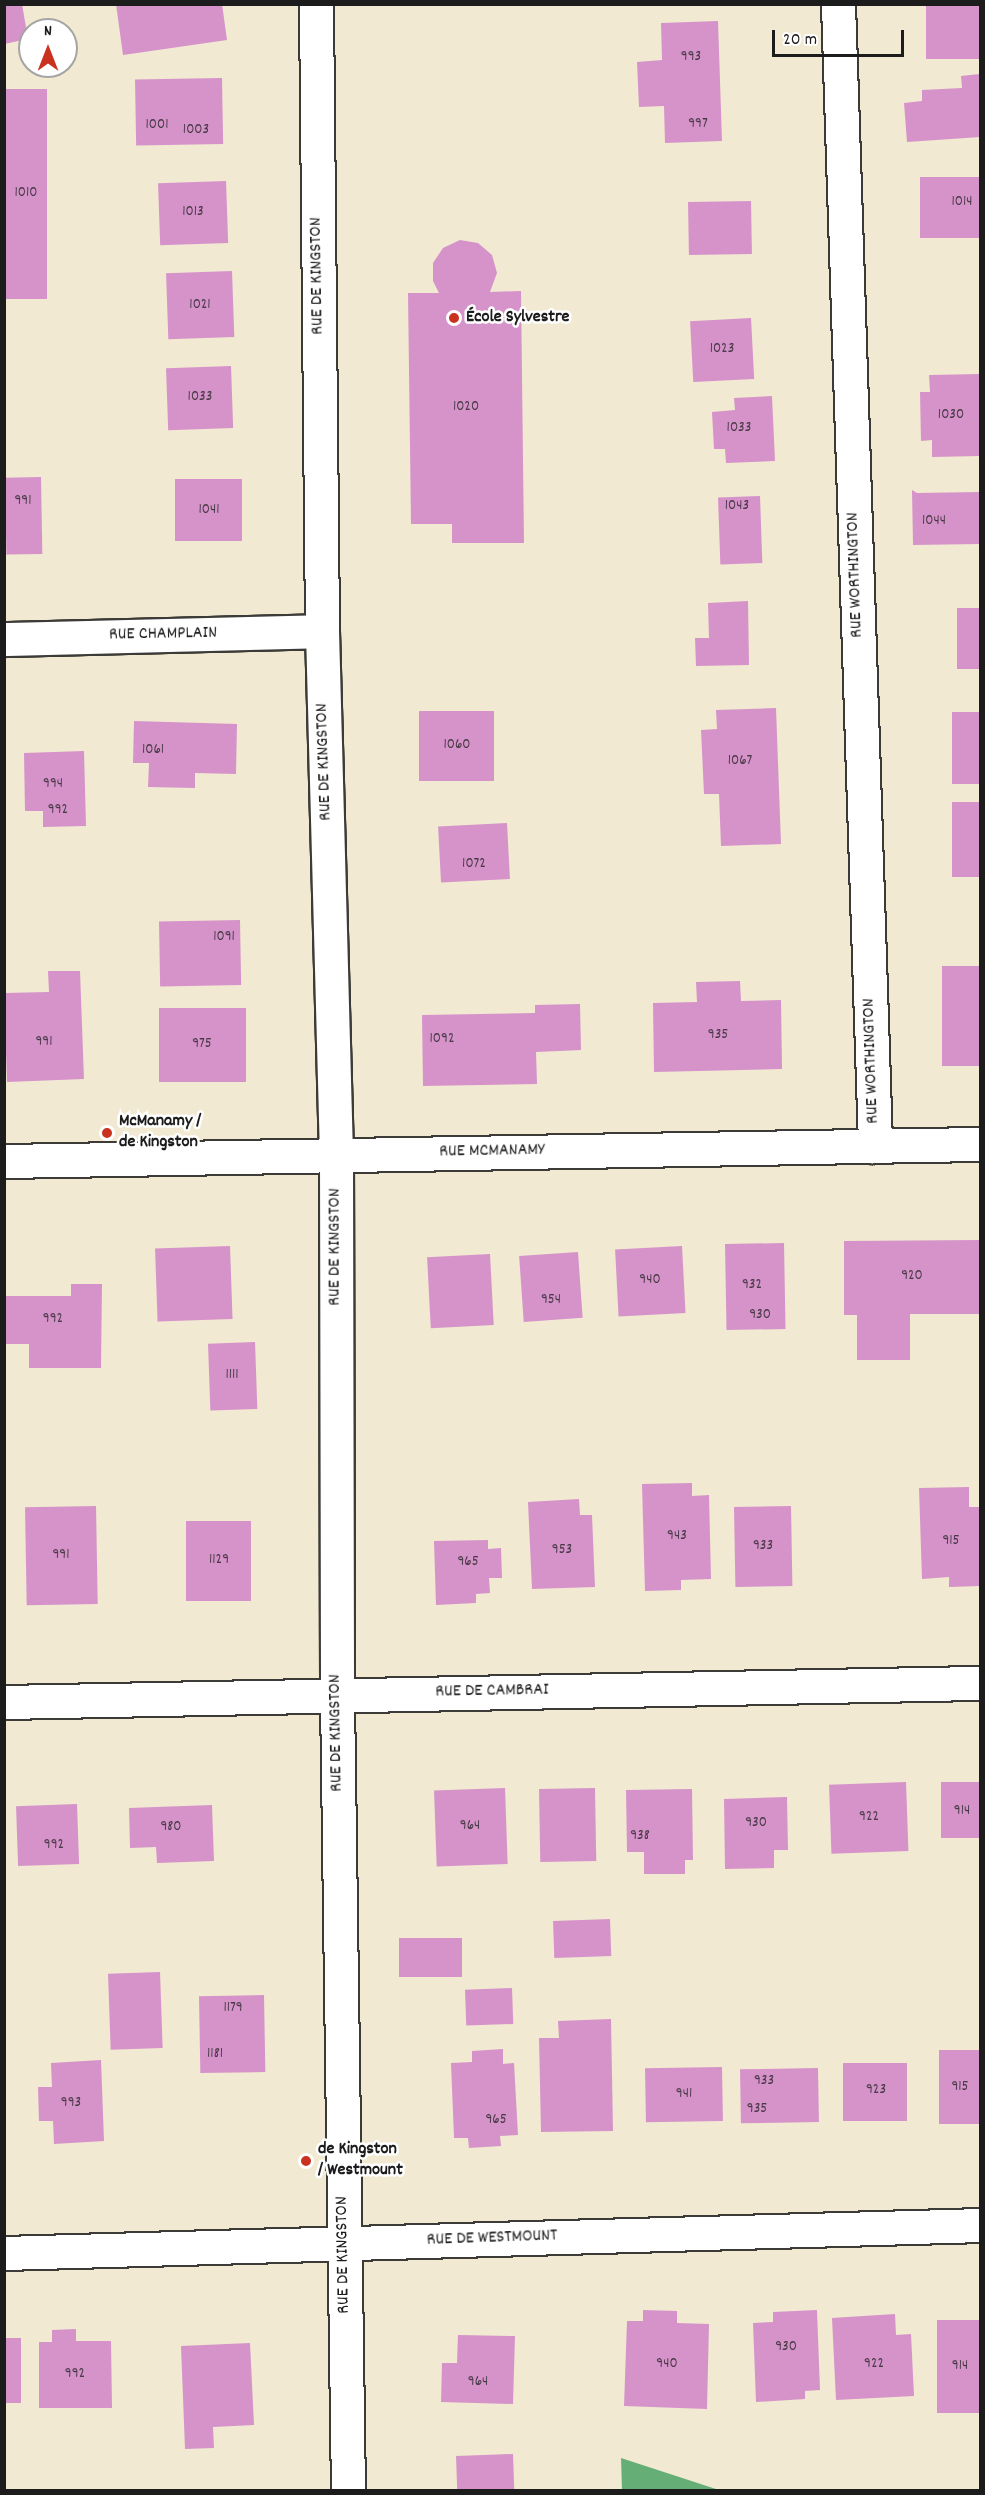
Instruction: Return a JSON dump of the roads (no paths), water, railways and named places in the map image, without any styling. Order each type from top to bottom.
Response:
[{"type":"street","name":"RUE DE KINGSTON","points":[[316,4],[322,631],[336,1155],[337,1696],[348,2490]]},
{"type":"street","name":"RUE WORTHINGTON","points":[[838,4],[875,1146]]},
{"type":"street","name":"RUE CHAMPLAIN","points":[[4,639],[322,631]]},
{"type":"street","name":"RUE MCMANAMY","points":[[4,1161],[981,1144]]},
{"type":"street","name":"RUE DE CAMBRAI","points":[[4,1702],[981,1683]]},
{"type":"street","name":"RUE DE WESTMOUNT","points":[[4,2253],[981,2225]]},
{"type":"place","name":"École Sylvestre","points":[[454,318]]},
{"type":"place","name":"McManamy / de Kingston","points":[[107,1133]]},
{"type":"place","name":"de Kingston / Westmount","points":[[306,2161]]}]
